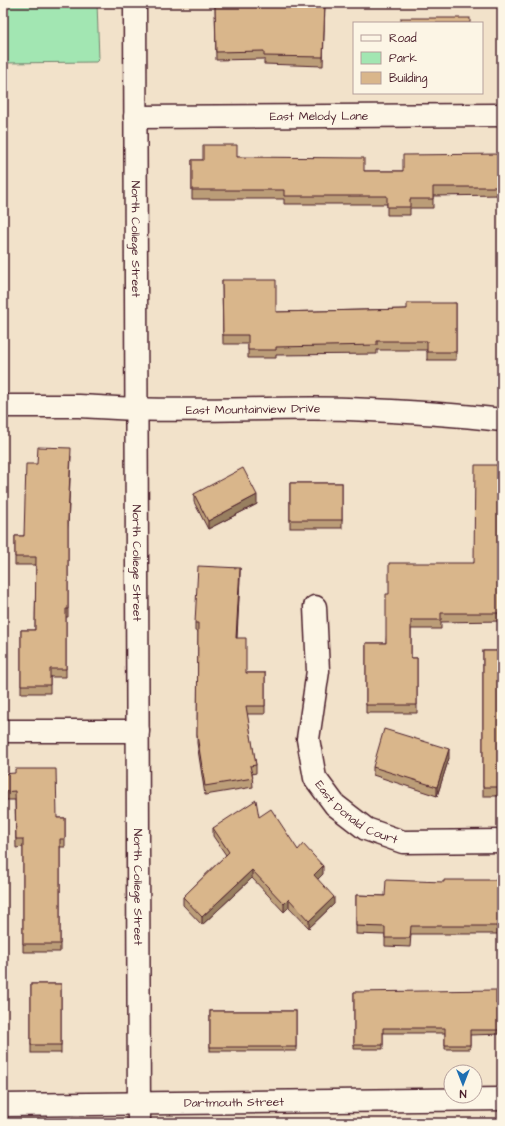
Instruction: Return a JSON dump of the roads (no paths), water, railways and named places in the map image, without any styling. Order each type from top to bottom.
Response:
[{"type":"street","name":"North College Street","points":[[135,3],[135,409],[139,1113]]},
{"type":"street","name":"East Melody Lane","points":[[135,117],[502,115]]},
{"type":"street","name":"East Mountainview Drive","points":[[3,406],[79,406],[173,410],[347,409],[452,414],[502,420]]},
{"type":"street","name":"East Donald Court","points":[[315,607],[318,671],[308,739],[315,778],[334,806],[366,829],[403,842],[502,841]]},
{"type":"street","points":[[3,731],[138,730]]},
{"type":"street","name":"Dartmouth Street","points":[[3,1105],[139,1113],[330,1100],[502,1098]]}]
